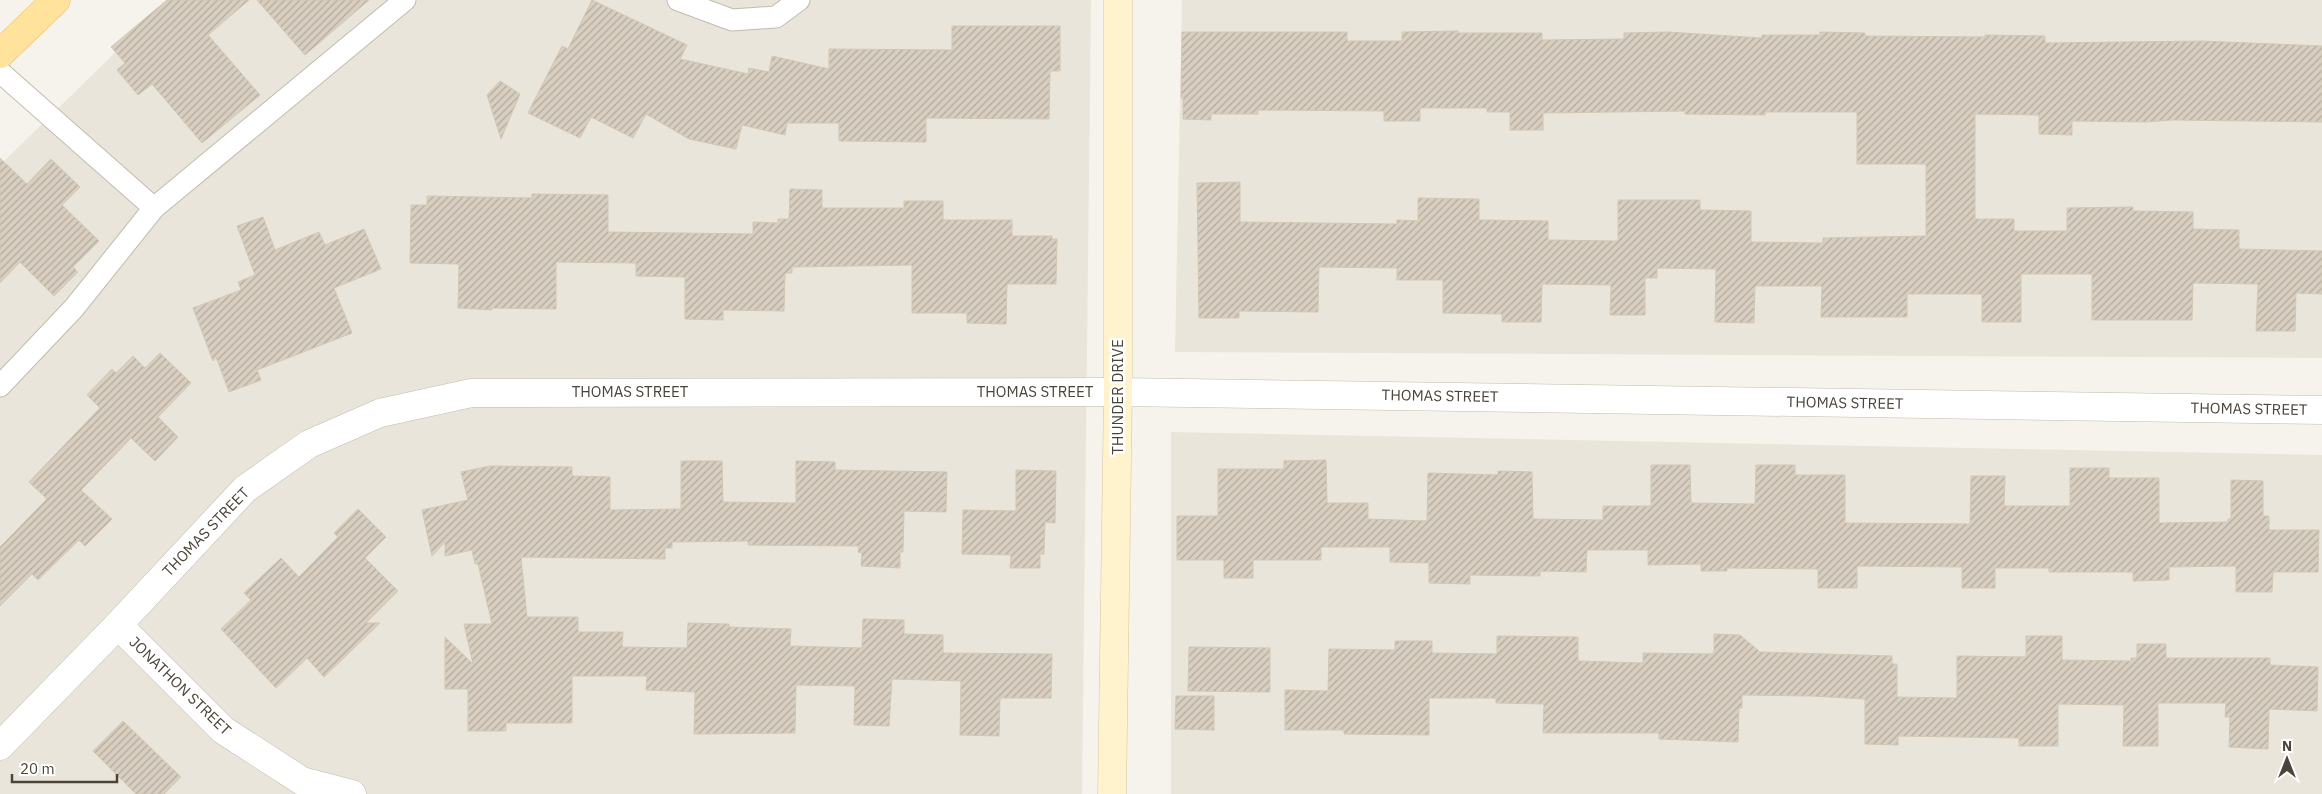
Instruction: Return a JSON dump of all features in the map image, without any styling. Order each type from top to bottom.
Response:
[{"type":"main road","points":[[0,54],[56,0]]},
{"type":"street","name":"THUNDER DRIVE","points":[[1112,794],[1118,392],[1118,0]]},
{"type":"street","name":"THOMAS STREET","points":[[0,746],[118,625],[245,489],[309,444],[390,411],[470,393],[1118,392],[2322,410]]},
{"type":"street","name":"JONATHON STREET","points":[[118,625],[223,730],[302,781],[352,794]]},
{"type":"lane","points":[[0,386],[74,308],[154,208],[405,0]]},
{"type":"lane","points":[[678,0],[732,20],[776,17],[799,0]]},
{"type":"lane","points":[[0,72],[154,208]]},
{"type":"shaded area","points":[[169,0],[1091,0],[1082,794],[0,794],[0,165]]},
{"type":"shaded area","points":[[1182,0],[2322,0],[2322,358],[1175,352]]},
{"type":"shaded area","points":[[1171,432],[2322,455],[2322,794],[1171,794]]},
{"type":"building","points":[[167,0],[249,0],[208,35],[260,95],[202,143],[152,84],[138,95],[117,70],[125,63],[111,47]]},
{"type":"building","points":[[257,0],[369,0],[305,55]]},
{"type":"building","points":[[592,0],[687,45],[680,59],[748,74],[749,68],[769,72],[772,56],[829,69],[829,49],[952,50],[952,26],[1060,26],[1060,71],[1050,71],[1049,119],[926,118],[926,142],[839,141],[839,123],[787,123],[785,135],[742,125],[736,149],[689,139],[646,114],[633,138],[591,117],[580,138],[528,113],[562,46],[568,49]]},
{"type":"building","points":[[1458,31],[1458,33],[1542,33],[1542,40],[1624,39],[1624,33],[1668,32],[1762,38],[1762,35],[1820,35],[1820,32],[1865,33],[1865,36],[2045,36],[2045,43],[2202,41],[2322,46],[2322,122],[2072,121],[2072,135],[2039,134],[2039,115],[1975,114],[1975,219],[2014,219],[2014,231],[2067,231],[2067,208],[2133,207],[2133,211],[2193,212],[2193,229],[2239,230],[2239,249],[2322,251],[2322,294],[2296,293],[2295,331],[2256,331],[2258,284],[2193,283],[2192,320],[2092,320],[2092,274],[2021,274],[2021,322],[1982,322],[1982,294],[1907,294],[1907,317],[1821,317],[1822,286],[1755,286],[1754,323],[1715,322],[1716,269],[1657,268],[1657,278],[1645,278],[1645,315],[1610,315],[1611,285],[1542,284],[1541,322],[1502,322],[1502,314],[1443,313],[1443,280],[1397,280],[1397,268],[1319,267],[1318,312],[1239,311],[1239,318],[1199,318],[1197,183],[1240,182],[1240,222],[1397,224],[1397,220],[1418,221],[1418,198],[1479,199],[1479,220],[1548,221],[1548,240],[1618,241],[1618,200],[1700,200],[1700,210],[1751,211],[1751,242],[1823,243],[1823,238],[1926,236],[1926,164],[1857,164],[1857,112],[1765,112],[1765,115],[1685,114],[1685,111],[1543,113],[1543,130],[1510,130],[1510,112],[1487,112],[1487,108],[1420,108],[1420,121],[1384,121],[1384,111],[1258,110],[1258,114],[1211,114],[1211,120],[1183,119],[1183,98],[1181,98],[1182,32],[1347,32],[1347,41],[1402,41],[1402,32]]},
{"type":"building","points":[[500,81],[520,94],[501,139],[487,95]]},
{"type":"building","points":[[0,158],[27,184],[51,159],[80,187],[62,205],[99,241],[73,267],[78,272],[54,296],[20,262],[0,283]]},
{"type":"building","points":[[790,189],[822,190],[822,208],[904,208],[904,201],[943,201],[943,220],[1012,220],[1012,236],[1052,236],[1052,239],[1057,239],[1056,284],[1007,284],[1006,324],[967,323],[967,313],[912,313],[912,265],[792,267],[792,273],[785,273],[784,311],[723,310],[723,320],[685,319],[685,277],[636,276],[636,263],[556,262],[556,309],[492,308],[492,310],[458,308],[459,264],[410,263],[411,205],[427,205],[427,196],[532,198],[532,194],[608,195],[608,232],[753,234],[753,222],[778,223],[778,219],[789,219]]},
{"type":"building","points":[[263,217],[275,250],[319,232],[325,245],[364,229],[381,269],[334,288],[352,333],[257,370],[261,380],[229,392],[216,357],[213,361],[193,308],[241,290],[238,282],[255,275],[237,226]]},
{"type":"building","points":[[160,353],[191,383],[158,417],[178,437],[155,461],[131,438],[81,490],[112,519],[85,546],[79,540],[38,580],[32,574],[0,606],[0,547],[47,499],[29,482],[100,408],[87,395],[112,369],[116,373],[133,356],[145,368]]},
{"type":"building","points":[[1326,460],[1327,503],[1368,503],[1368,519],[1427,521],[1428,473],[1498,475],[1498,471],[1532,472],[1533,519],[1603,520],[1603,506],[1651,506],[1651,465],[1690,465],[1691,503],[1755,504],[1756,465],[1795,465],[1795,475],[1845,475],[1845,523],[1970,524],[1971,476],[2005,476],[2004,506],[2070,506],[2070,468],[2109,468],[2109,478],[2159,478],[2159,523],[2228,522],[2228,519],[2231,519],[2231,480],[2263,481],[2263,516],[2269,516],[2269,530],[2319,530],[2318,572],[2273,572],[2272,592],[2236,592],[2236,566],[2169,567],[2169,580],[2133,581],[2133,572],[2049,572],[2049,568],[1995,568],[1995,588],[1962,588],[1962,567],[1857,566],[1857,588],[1818,588],[1818,569],[1727,568],[1727,571],[1701,571],[1701,564],[1648,565],[1648,550],[1587,550],[1586,572],[1540,571],[1540,576],[1470,575],[1470,584],[1429,583],[1429,563],[1390,562],[1390,547],[1321,547],[1321,560],[1253,560],[1253,578],[1224,578],[1224,560],[1177,560],[1177,516],[1218,516],[1218,469],[1284,469],[1284,461]]},
{"type":"building","points":[[681,461],[722,461],[723,502],[796,503],[796,461],[835,462],[835,470],[947,472],[946,512],[904,511],[903,552],[900,552],[900,568],[861,566],[862,553],[858,552],[859,546],[748,545],[748,541],[672,542],[672,548],[665,548],[665,559],[521,557],[527,617],[578,617],[578,632],[623,632],[622,647],[687,648],[688,623],[729,624],[729,627],[791,629],[790,646],[862,648],[863,619],[904,620],[904,634],[943,635],[943,653],[1052,654],[1051,698],[1000,698],[999,736],[960,735],[961,681],[892,679],[889,726],[854,725],[855,686],[796,685],[795,733],[694,734],[695,692],[646,690],[647,676],[572,676],[572,723],[506,723],[506,731],[468,731],[468,689],[445,689],[445,637],[473,664],[464,624],[492,624],[478,564],[475,564],[472,550],[445,556],[445,542],[432,556],[422,510],[468,500],[461,472],[490,466],[572,467],[572,476],[610,477],[610,510],[681,509]]},
{"type":"building","points":[[1016,470],[1056,471],[1055,523],[1045,522],[1044,554],[1040,554],[1040,568],[1010,568],[1011,555],[962,554],[963,510],[1016,511]]},
{"type":"building","points":[[358,509],[386,537],[365,558],[398,591],[366,623],[380,623],[324,677],[307,658],[276,688],[221,629],[251,600],[244,593],[281,558],[299,577],[338,537],[334,533]]},
{"type":"building","points":[[1714,634],[1740,635],[1760,652],[1892,656],[1892,664],[1897,664],[1897,697],[1957,698],[1957,656],[2026,657],[2026,636],[2062,636],[2062,660],[2131,661],[2131,658],[2137,658],[2137,644],[2166,644],[2166,658],[2270,658],[2270,665],[2318,667],[2317,711],[2269,709],[2268,749],[2229,747],[2230,717],[2225,717],[2226,703],[2158,703],[2158,746],[2123,746],[2124,705],[2058,704],[2058,746],[2019,746],[2019,738],[1898,736],[1898,745],[1865,744],[1865,699],[1811,696],[1742,695],[1742,708],[1739,708],[1738,742],[1659,739],[1659,733],[1543,733],[1544,704],[1496,703],[1496,698],[1429,698],[1429,735],[1344,734],[1344,730],[1285,730],[1285,690],[1328,691],[1329,649],[1395,650],[1395,641],[1432,641],[1432,653],[1497,654],[1497,636],[1578,637],[1578,661],[1643,663],[1643,653],[1712,654],[1714,651]]},
{"type":"building","points":[[1189,647],[1270,648],[1270,692],[1188,691]]},
{"type":"building","points":[[1176,696],[1214,696],[1214,730],[1175,729]]},
{"type":"building","points":[[123,721],[181,777],[164,794],[136,794],[93,751]]}]
